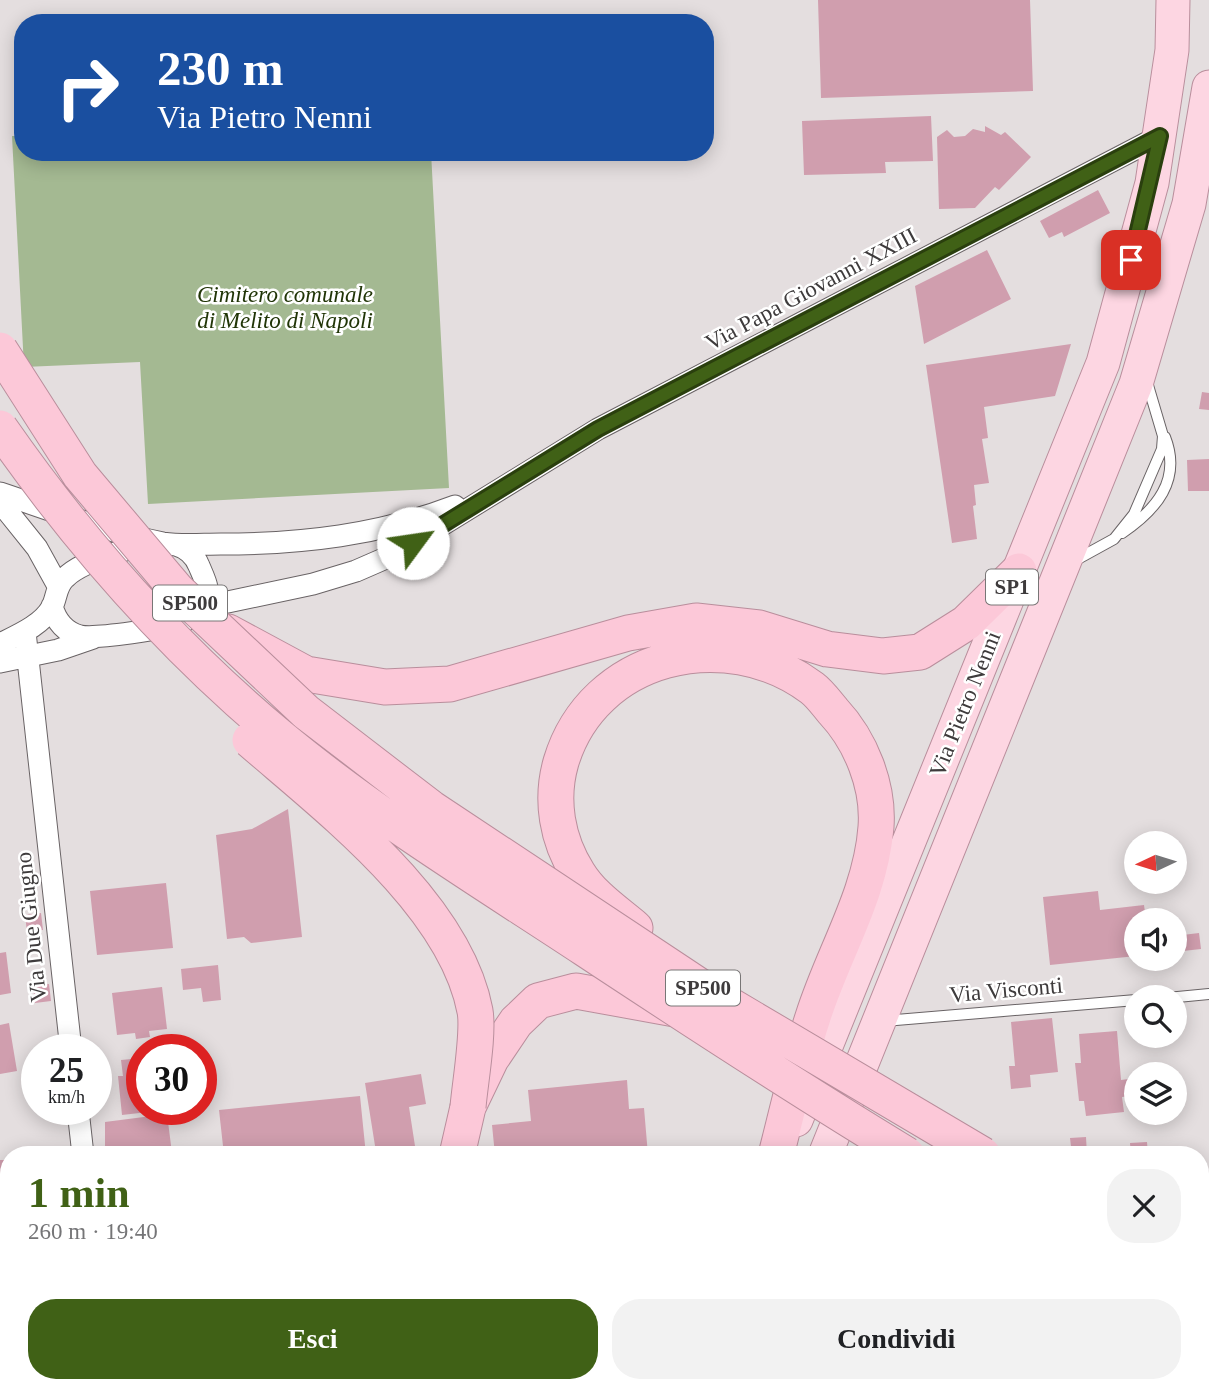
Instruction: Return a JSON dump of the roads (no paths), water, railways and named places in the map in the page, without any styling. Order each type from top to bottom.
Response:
[{"type":"highway","name":"SP500","points":[[0,350],[80,475],[177,590],[209,615],[306,712],[431,808],[716,997],[968,1146]]},
{"type":"highway","name":"SP500","points":[[0,428],[49,498],[136,603],[280,737],[419,840],[811,1097],[892,1146]]},
{"type":"highway","points":[[209,615],[306,674],[386,687],[450,684],[628,633],[696,621],[759,628],[827,649],[883,656],[920,652],[966,623],[1019,571]]},
{"type":"highway","points":[[136,603],[194,682],[242,733],[342,820],[397,876],[442,930],[476,1013],[468,1107],[459,1146]]},
{"type":"highway","points":[[716,997],[597,898],[578,873],[563,844],[556,813],[558,775],[568,739],[591,704],[624,676],[657,662],[687,656],[730,656],[769,666],[812,688],[846,726],[870,772],[876,825],[867,879],[813,1017],[778,1146]]},
{"type":"highway","points":[[468,1107],[491,1059],[516,1022],[538,1001],[576,991],[678,1010]]},
{"type":"main road","name":"Via Pietro Nenni","points":[[786,1146],[1103,363],[1152,183],[1172,50],[1173,0]]},
{"type":"main road","name":"Via Pietro Nenni","points":[[829,1146],[1136,384],[1189,204],[1206,127],[1209,87]]},
{"type":"street","name":"Via Papa Giovanni XXIII","points":[[0,662],[96,637],[181,623],[313,584],[395,554],[490,493],[598,429],[1160,136]]},
{"type":"street","name":"Via Papa Giovanni XXIII","points":[[0,493],[90,524],[165,544],[239,544],[351,536],[413,522],[490,493]]},
{"type":"street","points":[[0,502],[37,548],[55,596],[60,625],[70,632],[96,637]]},
{"type":"street","points":[[0,644],[25,632],[74,570],[93,561],[165,544],[179,546],[197,560],[208,586],[209,615]]},
{"type":"street","name":"Via Due Giugno","points":[[25,632],[69,1034]]},
{"type":"street","points":[[80,1125],[82,1146]]},
{"type":"lane","points":[[1026,657],[1059,584],[1074,562],[1114,539],[1150,513],[1162,496],[1171,475],[1169,447],[1147,381],[1146,350]]},
{"type":"lane","points":[[1114,539],[1134,514],[1162,449],[1159,420]]},
{"type":"lane","points":[[1187,996],[1209,994]]},
{"type":"lane","name":"Via Visconti","points":[[880,1022],[1124,1001]]},
{"type":"park label","name":"Cimitero comunale di Melito di Napoli","points":[[285,307]]}]
